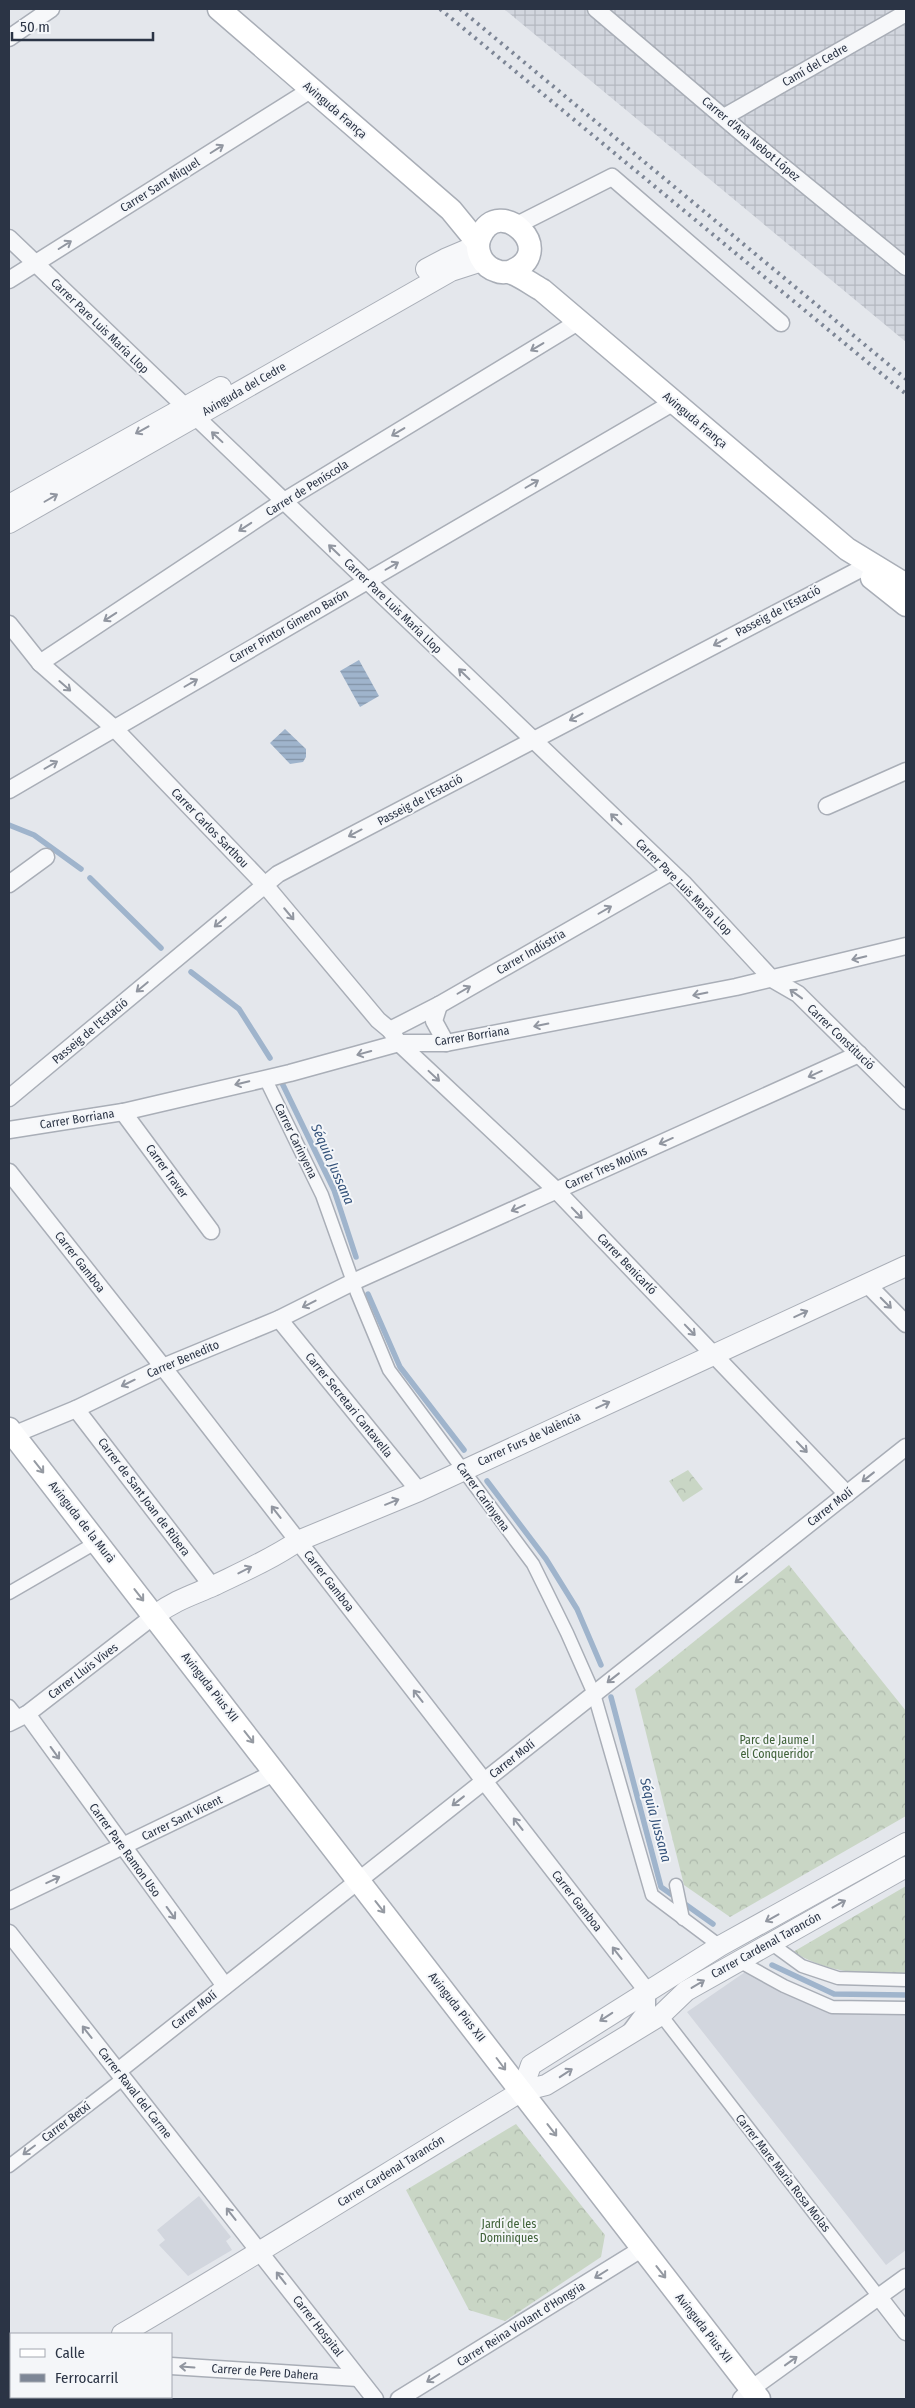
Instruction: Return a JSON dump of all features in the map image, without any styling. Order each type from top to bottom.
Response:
[{"type":"main road","name":"Avinguda França","points":[[219,9],[451,210],[482,244]]},
{"type":"main road","points":[[498,222],[524,239],[520,266],[509,272],[494,271],[482,244],[498,222]]},
{"type":"main road","name":"Avinguda França","points":[[524,239],[542,290]]},
{"type":"main road","name":"Avinguda França","points":[[509,272],[542,290],[847,549],[906,605]]},
{"type":"main road","name":"Avinguda França","points":[[866,566],[906,585]]},
{"type":"main road","name":"Avinguda de la Murà","points":[[12,1436],[155,1616]]},
{"type":"main road","name":"Avinguda Pius XII","points":[[155,1616],[274,1773],[643,2248],[750,2396]]},
{"type":"street","points":[[9,38],[51,9]]},
{"type":"street","name":"Carrer d'Ana Nebot López","points":[[596,9],[906,267]]},
{"type":"street","name":"Camí del Cedre","points":[[724,117],[906,13]]},
{"type":"street","name":"Carrer Sant Miquel","points":[[9,280],[312,89]]},
{"type":"street","points":[[524,239],[541,215],[612,177],[782,323]]},
{"type":"street","name":"Carrer Pare Luis María Llop","points":[[9,238],[671,872],[772,979]]},
{"type":"street","name":"Avinguda del Cedre","points":[[9,522],[190,411],[445,259],[482,244]]},
{"type":"street","name":"Carrer de Peníscola","points":[[40,663],[284,502],[578,322]]},
{"type":"street","name":"Carrer Pintor Gimeno Barón","points":[[9,790],[674,402]]},
{"type":"street","name":"Avinguda del Cedre","points":[[9,505],[190,411]]},
{"type":"street","name":"Passeig de l'Estació","points":[[9,1098],[278,874],[866,566]]},
{"type":"street","name":"Carrer Carlos Sarthou","points":[[9,624],[40,663],[114,728],[265,884],[378,1020],[394,1036]]},
{"type":"street","points":[[826,806],[906,772]]},
{"type":"street","points":[[9,884],[46,857]]},
{"type":"street","name":"Carrer Indústria","points":[[394,1036],[438,1005],[671,872]]},
{"type":"street","name":"Carrer Borriana","points":[[9,1130],[123,1112],[265,1078],[394,1036],[446,1043],[772,979],[906,946]]},
{"type":"street","name":"Carrer Constitució","points":[[772,979],[798,994],[906,1101]]},
{"type":"street","points":[[438,1005],[434,1021],[446,1043]]},
{"type":"street","name":"Carrer Benicarló","points":[[394,1036],[556,1190],[847,1494]]},
{"type":"street","name":"Carrer Tres Molins","points":[[353,1282],[859,1054]]},
{"type":"street","name":"Carrer Carinyena","points":[[265,1078],[322,1195],[353,1282],[389,1370],[533,1564],[567,1633],[594,1694],[652,1896],[682,1915],[720,1946]]},
{"type":"street","name":"Carrer Traver","points":[[123,1112],[211,1230]]},
{"type":"street","name":"Carrer Gamboa","points":[[9,1172],[648,1991]]},
{"type":"street","name":"Carrer Furs de València","points":[[155,1616],[174,1602],[212,1586],[283,1551],[298,1540],[418,1492],[906,1266]]},
{"type":"street","name":"Carrer Benedito","points":[[12,1436],[163,1367],[279,1319],[353,1282]]},
{"type":"street","points":[[866,1283],[906,1324]]},
{"type":"street","name":"Carrer Secretari Cantavella","points":[[279,1319],[418,1492]]},
{"type":"street","name":"Carrer de Sant Joan de Ribera","points":[[76,1408],[212,1586]]},
{"type":"street","name":"Carrer Molí","points":[[121,2075],[225,1986],[906,1447]]},
{"type":"street","points":[[9,1593],[97,1542]]},
{"type":"street","name":"Carrer Lluís Vives","points":[[15,1715],[155,1616]]},
{"type":"street","name":"Carrer Pare Ramon Uso","points":[[15,1715],[123,1848],[225,1986]]},
{"type":"street","name":"Carrer Sant Vicent","points":[[9,1901],[123,1848],[274,1773]]},
{"type":"street","name":"Carrer Cardenal Tarancón","points":[[522,2091],[531,2065],[720,1946],[906,1843]]},
{"type":"street","name":"Carrer Cardenal Tarancón","points":[[124,2333],[261,2252],[390,2170],[522,2091],[546,2085],[660,2014],[686,1991],[769,1942],[906,1866]]},
{"type":"street","points":[[676,1885],[682,1915]]},
{"type":"street","name":"Carrer Raval del Carme","points":[[9,1933],[261,2252]]},
{"type":"street","points":[[769,1942],[802,1966],[838,1978],[906,1980]]},
{"type":"street","points":[[738,1960],[784,1986],[832,2007],[906,2008]]},
{"type":"street","name":"Carrer Cardenal Tarancón","points":[[630,2032],[647,2009],[648,1991]]},
{"type":"street","name":"Carrer Mare Maria Rosa Molas","points":[[660,2014],[906,2332]]},
{"type":"street","name":"Carrer Betxí","points":[[9,2166],[121,2075]]},
{"type":"street","name":"Carrer Reina Violant d'Hongria","points":[[399,2399],[643,2248]]},
{"type":"street","name":"Carrer Hospital","points":[[261,2252],[375,2399]]},
{"type":"street","points":[[750,2396],[906,2277]]},
{"type":"street","name":"Carrer de Pere Dahera","points":[[172,2366],[358,2378]]},
{"type":"shaded area","points":[[504,9],[906,9],[906,342]]},
{"type":"shaded area","points":[[748,1970],[782,1993],[830,2011],[906,2014],[906,2250],[886,2265],[687,2012]]},
{"type":"shaded area","points":[[199,2196],[231,2237],[226,2241],[232,2250],[188,2276],[159,2245],[165,2240],[157,2230]]},
{"type":"green space","points":[[688,1470],[703,1489],[683,1502],[669,1481]]},
{"type":"green space","name":"Parc de Jaume I el Conqueridor","points":[[789,1565],[906,1711],[906,1816],[730,1917],[684,1885],[635,1689]]},
{"type":"green space","points":[[906,1886],[906,1975],[862,1973],[834,1969],[793,1952]]},
{"type":"green space","name":"Jardí de les Dominiques","points":[[516,2124],[605,2235],[601,2257],[505,2321],[469,2310],[406,2190]]},
{"type":"water","points":[[359,660],[379,696],[360,707],[340,671]]},
{"type":"water","points":[[285,729],[306,749],[306,757],[303,762],[290,764],[270,743]]},
{"type":"waterway","name":"Séquia Jussana","points":[[9,825],[34,835],[81,869]]},
{"type":"waterway","name":"Séquia Jussana","points":[[90,878],[161,948]]},
{"type":"waterway","name":"Séquia Jussana","points":[[191,972],[239,1009],[270,1058]]},
{"type":"waterway","name":"Séquia Jussana","points":[[282,1083],[334,1190],[356,1257]]},
{"type":"waterway","name":"Séquia Jussana","points":[[368,1294],[400,1367],[464,1450]]},
{"type":"waterway","name":"Séquia Jussana","points":[[487,1481],[546,1559],[577,1609],[601,1665]]},
{"type":"waterway","name":"Séquia Jussana","points":[[611,1697],[661,1887],[713,1924]]},
{"type":"waterway","name":"Séquia Jussana","points":[[772,1965],[834,1994],[906,1995]]},
{"type":"railway","points":[[440,9],[906,394]]},
{"type":"railway","points":[[460,9],[906,379]]}]
